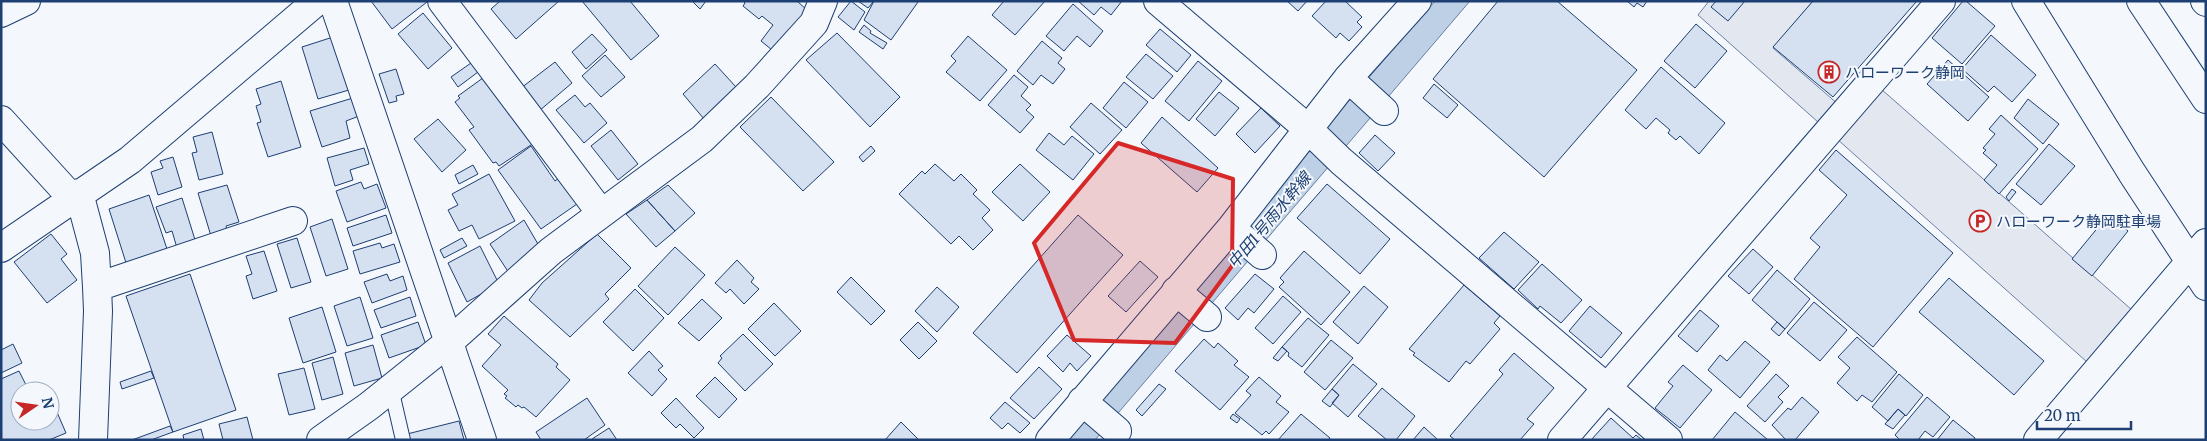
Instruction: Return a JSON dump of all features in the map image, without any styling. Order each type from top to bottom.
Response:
[{"type":"main road","points":[[1,13],[26,1]]},
{"type":"main road","points":[[1,248],[130,160],[316,1]]},
{"type":"main road","points":[[333,1],[482,440]]},
{"type":"main road","points":[[442,1],[601,213]]},
{"type":"main road","points":[[321,440],[449,342],[551,251],[709,132],[757,86],[814,23],[823,1]]},
{"type":"main road","points":[[1158,1],[1313,134],[1341,161],[1668,440]]},
{"type":"main road","points":[[1050,440],[1088,406],[1236,233],[1313,134],[1355,85],[1417,1]]},
{"type":"main road","points":[[1562,440],[1941,1]]},
{"type":"main road","points":[[2026,1],[2197,253],[2206,286]]},
{"type":"main road","points":[[2141,1],[2206,99]]},
{"type":"main road","points":[[1355,85],[1384,111]]},
{"type":"main road","points":[[1,120],[76,196],[95,253],[98,311],[93,440]]},
{"type":"main road","points":[[97,286],[293,221]]},
{"type":"main road","points":[[1236,233],[1262,255]]},
{"type":"main road","points":[[2038,440],[2197,253]]},
{"type":"main road","points":[[1181,295],[1207,317]]},
{"type":"main road","points":[[1088,406],[1117,431]]},
{"type":"lane","points":[[391,388],[403,440]]},
{"type":"highlighted area","points":[[1118,143],[1233,179],[1232,266],[1175,343],[1074,340],[1034,243]]},
{"type":"shaded area","name":"ハローワーク静岡駐車場","points":[[1709,1],[1813,1],[1773,48],[1846,111],[1872,81],[2132,310],[2087,362],[1698,15]]},
{"type":"water","name":"中田1号雨水幹線","points":[[1435,1],[1470,1],[1095,440],[1064,440],[1327,126]]},
{"type":"building","points":[[371,1],[426,1],[427,2],[392,29]]},
{"type":"building","points":[[500,1],[559,1],[516,39],[491,9]]},
{"type":"building","points":[[582,1],[630,1],[659,36],[631,60]]},
{"type":"building","points":[[692,1],[706,1],[700,9]]},
{"type":"building","points":[[743,1],[797,1],[807,10],[777,54],[761,41],[773,25],[762,16],[759,19],[743,6],[745,3]]},
{"type":"building","points":[[851,1],[865,12],[854,30],[838,17]]},
{"type":"building","points":[[858,1],[874,1],[868,8]]},
{"type":"building","points":[[874,1],[918,2],[891,40],[864,20]]},
{"type":"building","points":[[1004,1],[1045,1],[1015,35],[992,15]]},
{"type":"building","points":[[1078,1],[1122,1],[1111,15],[1101,7],[1094,15]]},
{"type":"building","points":[[1287,1],[1307,1],[1298,11]]},
{"type":"building","points":[[1326,1],[1345,1],[1362,17],[1357,22],[1362,27],[1349,41],[1340,33],[1336,38],[1312,16]]},
{"type":"building","points":[[1498,1],[1557,1],[1637,70],[1544,177],[1433,79]]},
{"type":"building","points":[[1627,1],[1647,1],[1643,7],[1637,3],[1634,7]]},
{"type":"building","points":[[1716,1],[1745,1],[1728,21],[1711,7]]},
{"type":"building","name":"ハローワーク静岡","points":[[1813,1],[1917,1],[1833,97],[1773,47]]},
{"type":"building","points":[[1963,1],[1966,1],[1995,26],[1962,64],[1932,38]]},
{"type":"building","points":[[1073,4],[1103,31],[1090,47],[1077,36],[1064,51],[1046,36]]},
{"type":"building","points":[[423,13],[452,48],[428,69],[398,34]]},
{"type":"building","points":[[1696,24],[1727,51],[1695,88],[1664,61]]},
{"type":"building","points":[[864,25],[871,31],[870,33],[887,43],[883,49],[859,32]]},
{"type":"building","points":[[1160,29],[1191,55],[1177,72],[1146,45]]},
{"type":"building","points":[[837,33],[900,97],[870,127],[806,60]]},
{"type":"building","points":[[592,34],[607,50],[586,69],[572,52]]},
{"type":"building","points":[[1991,35],[2036,75],[2012,102],[1994,86],[1988,92],[1962,69]]},
{"type":"building","points":[[968,36],[1007,70],[980,101],[946,72],[956,61],[951,56]]},
{"type":"building","points":[[333,37],[349,90],[318,99],[302,47]]},
{"type":"building","points":[[1042,41],[1062,58],[1058,63],[1065,69],[1053,84],[1041,75],[1033,85],[1017,71]]},
{"type":"building","points":[[1146,54],[1173,76],[1153,99],[1126,77]]},
{"type":"building","points":[[605,55],[625,77],[601,97],[582,76]]},
{"type":"building","points":[[1948,60],[1989,97],[1968,121],[1927,84]]},
{"type":"building","points":[[1198,61],[1222,81],[1189,121],[1165,101]]},
{"type":"building","points":[[555,62],[572,83],[539,111],[521,88]]},
{"type":"building","points":[[471,63],[478,72],[458,87],[451,77]]},
{"type":"building","points":[[715,64],[736,87],[704,119],[683,94]]},
{"type":"building","points":[[1661,67],[1725,123],[1699,154],[1680,136],[1676,140],[1668,133],[1670,130],[1656,118],[1646,129],[1625,110]]},
{"type":"building","points":[[396,69],[404,94],[396,96],[397,101],[389,103],[379,74]]},
{"type":"building","points":[[487,75],[537,141],[499,166],[496,162],[493,163],[469,130],[474,127],[455,102],[460,98],[458,96]]},
{"type":"building","points":[[1014,75],[1028,87],[1021,96],[1031,105],[1026,110],[1034,117],[1020,133],[988,105]]},
{"type":"building","points":[[281,81],[301,147],[268,157],[257,123],[261,122],[256,106],[261,104],[256,89]]},
{"type":"building","points":[[1124,82],[1148,102],[1126,128],[1103,108]]},
{"type":"building","points":[[1434,84],[1458,105],[1447,118],[1423,98]]},
{"type":"building","points":[[1219,92],[1239,108],[1215,136],[1196,119]]},
{"type":"building","points":[[575,95],[585,107],[590,103],[607,123],[584,143],[556,110]]},
{"type":"building","points":[[771,97],[834,162],[803,191],[740,127]]},
{"type":"building","points":[[353,98],[359,116],[346,121],[350,138],[322,147],[310,111]]},
{"type":"building","points":[[2028,99],[2059,124],[2043,144],[2014,118]]},
{"type":"building","points":[[1091,103],[1122,130],[1100,154],[1070,127]]},
{"type":"building","points":[[1261,108],[1280,126],[1255,153],[1236,134]]},
{"type":"building","points":[[2001,115],[2038,149],[1999,194],[1984,180],[1997,165],[1983,153],[1986,150],[1983,148],[1995,134],[1989,129]]},
{"type":"building","points":[[1162,117],[1218,168],[1197,192],[1141,143]]},
{"type":"building","points":[[438,119],[466,150],[442,172],[414,139]]},
{"type":"building","points":[[611,130],[638,164],[618,180],[591,146]]},
{"type":"building","points":[[212,132],[223,174],[199,180],[192,153],[197,152],[193,137]]},
{"type":"building","points":[[1049,133],[1064,145],[1072,136],[1094,154],[1073,180],[1036,150]]},
{"type":"building","points":[[1375,135],[1395,153],[1378,171],[1359,153]]},
{"type":"building","points":[[2049,144],[2075,166],[2041,205],[2016,184]]},
{"type":"building","points":[[531,146],[555,181],[564,174],[577,204],[541,229],[498,170]]},
{"type":"building","points":[[871,146],[875,151],[863,162],[859,157]]},
{"type":"building","points":[[364,148],[369,164],[350,170],[353,180],[335,186],[327,158]]},
{"type":"building","points":[[1836,150],[1953,253],[1873,347],[1794,279],[1820,247],[1810,238],[1847,195],[1819,170]]},
{"type":"building","points":[[173,157],[182,187],[158,195],[151,172],[163,168],[160,161]]},
{"type":"building","points":[[935,164],[954,181],[961,174],[977,190],[973,194],[990,210],[982,218],[993,230],[973,250],[959,236],[951,244],[899,194],[922,171],[925,174]]},
{"type":"building","points":[[1020,164],[1050,192],[1023,221],[992,192]]},
{"type":"building","points":[[473,165],[478,174],[459,184],[455,175]]},
{"type":"building","points":[[489,174],[515,221],[479,239],[472,225],[459,231],[448,210],[458,205],[452,194]]},
{"type":"building","points":[[361,182],[364,189],[377,184],[386,208],[347,222],[336,191]]},
{"type":"building","points":[[1327,184],[1390,239],[1360,274],[1297,218]]},
{"type":"building","points":[[227,185],[239,222],[226,226],[227,231],[211,236],[198,193]]},
{"type":"building","points":[[668,185],[695,213],[675,231],[647,200]]},
{"type":"building","points":[[2012,189],[2016,192],[2009,201],[2006,197]]},
{"type":"building","points":[[149,195],[169,255],[127,266],[109,209]]},
{"type":"building","points":[[182,198],[196,243],[177,248],[172,231],[166,233],[156,207]]},
{"type":"building","points":[[647,200],[675,231],[656,247],[626,214]]},
{"type":"building","points":[[2109,214],[2128,231],[2092,276],[2072,259]]},
{"type":"building","points":[[386,215],[392,233],[353,246],[347,228]]},
{"type":"building","points":[[1078,215],[1123,255],[1017,373],[973,333]]},
{"type":"building","points":[[332,219],[348,269],[326,276],[310,227]]},
{"type":"building","points":[[524,220],[542,251],[509,273],[490,244]]},
{"type":"building","points":[[1504,232],[1539,262],[1514,289],[1479,258]]},
{"type":"building","points":[[51,234],[67,254],[61,259],[77,280],[47,303],[14,262]]},
{"type":"building","points":[[597,234],[631,268],[605,294],[609,299],[570,337],[529,300],[542,283]]},
{"type":"building","points":[[297,238],[311,282],[291,288],[277,244]]},
{"type":"building","points":[[462,238],[467,246],[444,258],[440,250]]},
{"type":"building","points":[[380,243],[382,248],[394,244],[400,262],[360,274],[353,251]]},
{"type":"building","points":[[480,246],[499,284],[467,302],[448,263]]},
{"type":"building","points":[[675,247],[705,275],[668,315],[638,286]]},
{"type":"building","points":[[1753,249],[1773,267],[1749,294],[1728,276]]},
{"type":"building","points":[[264,251],[277,291],[253,299],[246,276],[252,274],[246,256]]},
{"type":"building","points":[[1304,251],[1350,292],[1321,325],[1279,287],[1284,282],[1280,278]]},
{"type":"building","points":[[737,260],[754,278],[751,282],[759,289],[744,304],[730,289],[726,293],[715,283]]},
{"type":"building","points":[[1140,261],[1158,277],[1126,312],[1108,296]]},
{"type":"building","points":[[1542,264],[1582,300],[1561,323],[1540,306],[1538,309],[1518,290]]},
{"type":"building","points":[[1777,270],[1810,299],[1785,329],[1752,300]]},
{"type":"building","points":[[190,274],[236,410],[173,432],[126,296]]},
{"type":"building","points":[[387,274],[390,281],[403,276],[407,290],[372,303],[364,282]]},
{"type":"building","points":[[1255,274],[1274,289],[1254,313],[1248,308],[1238,320],[1225,308]]},
{"type":"building","points":[[851,277],[885,311],[871,325],[837,292]]},
{"type":"building","points":[[1949,278],[2044,361],[2014,395],[1919,312]]},
{"type":"building","points":[[1464,285],[1500,316],[1494,323],[1500,329],[1470,364],[1466,361],[1449,382],[1413,355],[1415,353],[1409,349]]},
{"type":"building","points":[[1364,286],[1388,307],[1358,344],[1333,322]]},
{"type":"building","points":[[937,287],[959,307],[937,332],[915,311]]},
{"type":"building","points":[[635,289],[664,318],[633,351],[603,322]]},
{"type":"building","points":[[1283,296],[1301,312],[1273,344],[1255,328]]},
{"type":"building","points":[[360,297],[373,338],[347,346],[334,306]]},
{"type":"building","points":[[410,297],[416,316],[381,328],[374,310]]},
{"type":"building","points":[[702,299],[722,318],[699,341],[678,323]]},
{"type":"building","points":[[1814,302],[1847,330],[1820,361],[1787,333]]},
{"type":"building","points":[[774,303],[801,331],[775,356],[748,329]]},
{"type":"building","points":[[1590,306],[1622,333],[1601,358],[1569,331]]},
{"type":"building","points":[[322,307],[336,352],[303,363],[289,318]]},
{"type":"building","points":[[1700,310],[1719,326],[1697,352],[1678,336]]},
{"type":"building","points":[[504,316],[558,364],[556,367],[570,380],[536,417],[524,407],[522,408],[518,405],[516,407],[505,398],[507,396],[504,394],[508,390],[482,366],[501,345],[488,334]]},
{"type":"building","points":[[1308,318],[1329,335],[1302,367],[1288,356],[1289,353],[1282,347]]},
{"type":"building","points":[[418,322],[426,345],[389,358],[381,335]]},
{"type":"building","points":[[918,322],[937,341],[919,359],[900,340]]},
{"type":"building","points":[[1777,322],[1785,329],[1779,336],[1771,329]]},
{"type":"building","points":[[743,334],[773,364],[745,391],[718,363],[722,358],[720,356]]},
{"type":"building","points":[[1067,335],[1091,356],[1077,371],[1070,363],[1063,372],[1047,356]]},
{"type":"building","points":[[1857,337],[1897,372],[1872,402],[1862,395],[1857,401],[1837,383],[1850,368],[1838,357]]},
{"type":"building","points":[[1204,339],[1214,348],[1218,343],[1238,361],[1234,365],[1249,377],[1220,410],[1175,371]]},
{"type":"building","points":[[1331,340],[1353,358],[1325,390],[1304,372]]},
{"type":"building","points":[[1745,341],[1770,362],[1740,398],[1708,370],[1720,355],[1727,361]]},
{"type":"building","points":[[13,344],[22,363],[1,373],[1,350]]},
{"type":"building","points":[[373,345],[382,378],[354,386],[345,353]]},
{"type":"building","points":[[1282,347],[1287,351],[1278,361],[1273,358]]},
{"type":"building","points":[[649,351],[663,366],[658,370],[667,379],[652,396],[628,373]]},
{"type":"building","points":[[1514,353],[1554,388],[1527,419],[1534,424],[1520,440],[1455,440],[1450,436],[1503,374],[1499,370]]},
{"type":"building","points":[[333,357],[343,394],[322,400],[312,363]]},
{"type":"building","points":[[1353,364],[1377,384],[1348,417],[1332,403],[1339,395],[1332,389]]},
{"type":"building","points":[[1683,365],[1712,390],[1680,428],[1655,408],[1673,386],[1668,382]]},
{"type":"building","points":[[1039,367],[1062,389],[1034,419],[1010,398]]},
{"type":"building","points":[[304,368],[315,409],[289,415],[278,374]]},
{"type":"building","points":[[19,371],[24,381],[10,381],[10,431],[60,431],[60,419],[66,433],[49,440],[1,440],[1,379]]},
{"type":"building","points":[[151,371],[154,378],[122,389],[120,382]]},
{"type":"building","points":[[1776,374],[1789,386],[1778,397],[1783,402],[1765,422],[1747,406]]},
{"type":"building","points":[[1899,374],[1923,395],[1906,416],[1898,409],[1888,421],[1872,407]]},
{"type":"building","points":[[715,377],[737,399],[719,418],[696,396]]},
{"type":"building","points":[[1259,377],[1281,396],[1276,402],[1289,412],[1269,434],[1266,431],[1262,435],[1235,413],[1251,395],[1246,391]]},
{"type":"building","points":[[1159,384],[1166,389],[1142,416],[1136,410]]},
{"type":"building","points":[[1382,388],[1415,416],[1396,440],[1387,440],[1358,416]]},
{"type":"building","points":[[1332,389],[1339,395],[1330,407],[1322,401]]},
{"type":"building","points":[[1802,397],[1819,412],[1795,440],[1786,440],[1772,425],[1788,408],[1791,410]]},
{"type":"building","points":[[1927,397],[1950,417],[1933,437],[1925,431],[1918,440],[1900,440],[1895,435]]},
{"type":"building","points":[[587,398],[605,425],[584,440],[541,440],[536,432]]},
{"type":"building","points":[[676,398],[704,428],[694,438],[680,424],[676,428],[661,413]]},
{"type":"building","points":[[1005,402],[1030,423],[1020,433],[1008,423],[1002,429],[990,418]]},
{"type":"building","points":[[1898,409],[1905,415],[1893,429],[1885,424]]},
{"type":"building","points":[[1735,412],[1768,440],[1712,440]]},
{"type":"building","points":[[1233,414],[1240,419],[1237,423],[1230,418]]},
{"type":"building","points":[[1301,414],[1330,438],[1328,440],[1278,440]]},
{"type":"building","points":[[247,417],[253,440],[223,440],[219,424]]},
{"type":"building","points":[[1611,418],[1633,438],[1636,435],[1642,440],[1591,440]]},
{"type":"building","points":[[1953,420],[1975,438],[1974,440],[1937,440]]},
{"type":"building","points":[[459,421],[464,440],[408,440],[407,434]]},
{"type":"building","points":[[901,422],[919,440],[885,440]]},
{"type":"building","points":[[170,426],[173,432],[151,440],[132,440]]},
{"type":"building","points":[[1424,427],[1438,440],[1413,440]]},
{"type":"building","points":[[609,428],[617,440],[591,440],[592,439]]},
{"type":"building","points":[[201,429],[204,440],[184,440],[183,435]]},
{"type":"place","name":"ハローワーク静岡","points":[[1829,72]]},
{"type":"place","name":"ハローワーク静岡駐車場","points":[[1980,221]]}]
